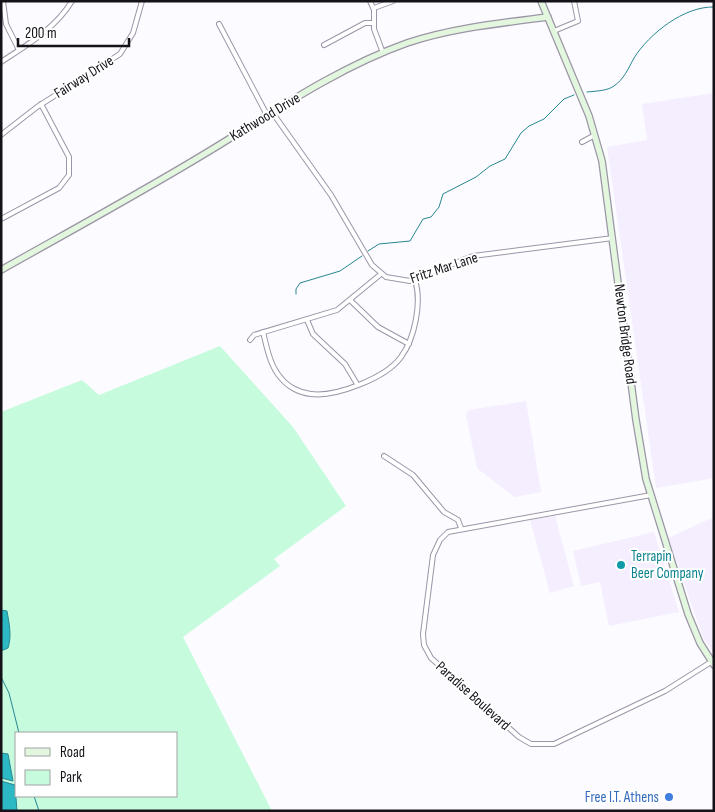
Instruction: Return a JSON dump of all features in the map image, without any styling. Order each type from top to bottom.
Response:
[{"type":"main road","name":"Newton Bridge Road","points":[[542,1],[595,135],[606,179],[638,436],[651,495],[688,614],[700,644],[713,663]]},
{"type":"main road","name":"Kathwood Drive","points":[[1,270],[142,192],[269,113],[383,52],[421,39],[461,29],[548,17]]},
{"type":"street","points":[[4,1],[6,24],[19,50]]},
{"type":"street","points":[[1,62],[49,28],[72,1]]},
{"type":"street","name":"Fairway Drive","points":[[1,135],[41,104],[120,54],[133,33],[142,1]]},
{"type":"street","points":[[370,1],[374,8],[373,23],[383,52]]},
{"type":"street","points":[[374,8],[393,1]]},
{"type":"street","points":[[554,31],[578,21],[574,1]]},
{"type":"street","points":[[324,45],[365,23],[373,23]]},
{"type":"street","points":[[219,24],[269,113],[331,195],[372,264],[381,274],[332,313],[262,332],[252,336],[250,340]]},
{"type":"street","points":[[1,219],[59,188],[70,175],[68,157],[41,104]]},
{"type":"street","points":[[582,142],[595,135]]},
{"type":"street","name":"Fritz Mar Lane","points":[[381,274],[397,281],[415,280],[455,261],[473,256],[613,238]]},
{"type":"street","points":[[262,332],[273,367],[280,378],[291,387],[308,394],[321,394],[375,378],[401,358],[409,344],[413,333],[417,300],[415,280]]},
{"type":"street","points":[[350,300],[378,327],[409,344]]},
{"type":"street","points":[[307,320],[313,334],[345,364],[357,384]]},
{"type":"street","points":[[384,456],[413,475],[444,512],[458,520],[461,528]]},
{"type":"street","name":"Paradise Boulevard","points":[[651,495],[461,528],[444,535],[435,549],[424,628],[424,645],[431,658],[525,741],[546,746],[673,687],[713,663]]},
{"type":"shaded area","points":[[714,93],[714,478],[656,488],[607,147],[647,140],[642,104]]},
{"type":"shaded area","points":[[526,401],[541,492],[514,497],[477,468],[466,415],[469,410]]},
{"type":"shaded area","points":[[555,516],[574,586],[550,593],[530,520]]},
{"type":"shaded area","points":[[714,517],[714,653],[704,640],[668,538]]},
{"type":"shaded area","points":[[654,532],[679,612],[609,626],[600,582],[581,586],[573,551]]},
{"type":"green space","points":[[220,346],[293,427],[346,506],[274,559],[280,566],[183,637],[272,811],[1,811],[1,412],[82,380],[99,395]]},
{"type":"water","points":[[1,610],[7,611],[10,634],[8,648],[1,651]]},
{"type":"water","points":[[1,753],[8,754],[13,781],[1,778]]},
{"type":"water","points":[[1,781],[15,785],[17,811],[1,811]]},
{"type":"waterway","points":[[587,92],[608,89],[614,86],[626,74],[641,49],[668,23],[691,11],[714,7]]},
{"type":"waterway","points":[[368,251],[379,244],[410,241],[423,219],[431,217],[439,207],[443,194],[505,159],[521,133],[529,126],[544,119],[564,99],[574,95]]},
{"type":"waterway","points":[[296,294],[296,289],[300,283],[340,271],[362,256]]},
{"type":"waterway","points":[[1,677],[9,693],[19,732]]},
{"type":"waterway","points":[[34,797],[39,811]]},
{"type":"place","name":"Terrapin Beer Company","points":[[621,565]]},
{"type":"place","name":"Free I.T. Athens","points":[[669,797]]}]
